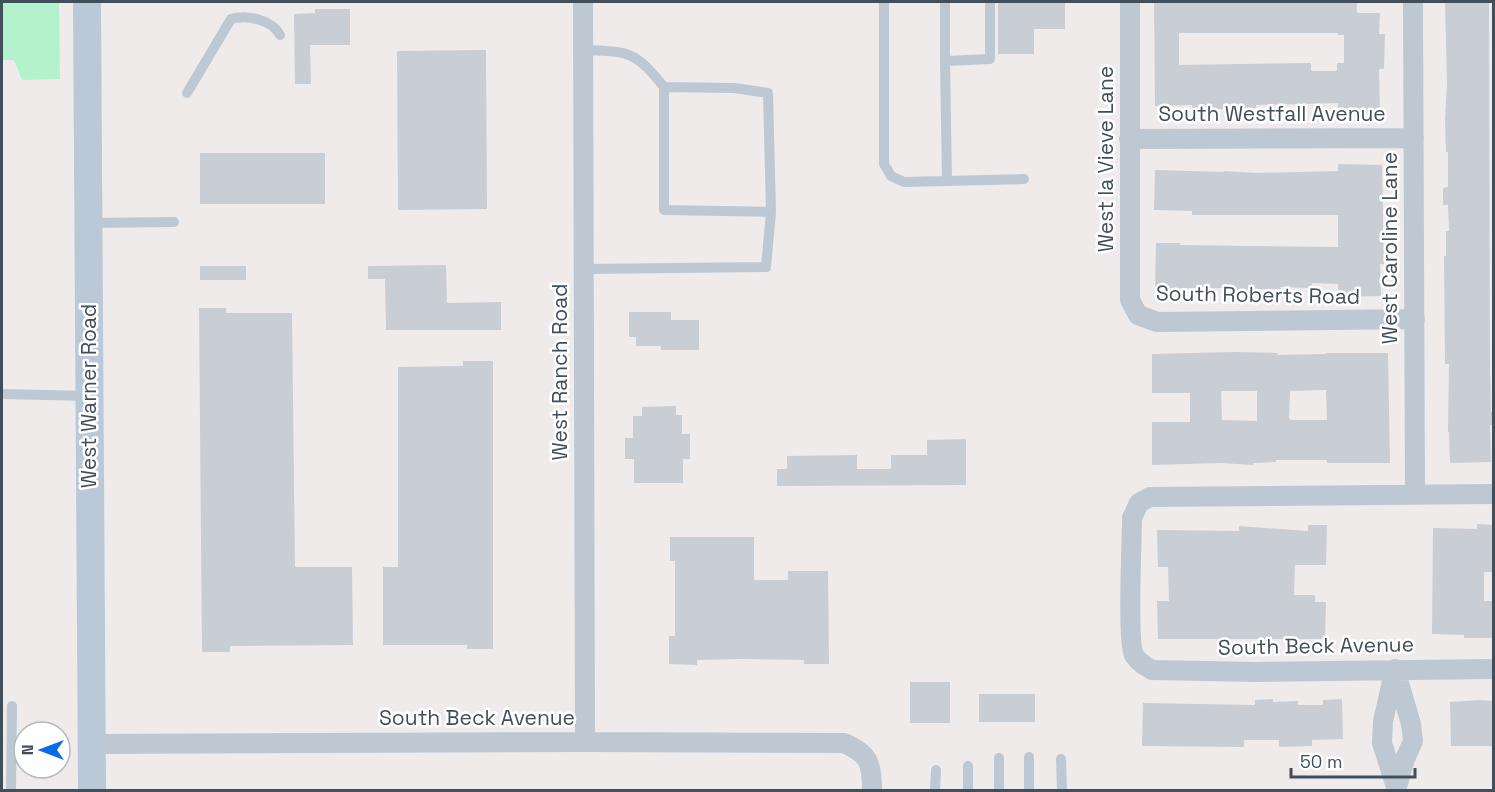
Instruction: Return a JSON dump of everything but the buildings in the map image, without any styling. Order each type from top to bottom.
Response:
[{"type":"main road","name":"West Warner Road","points":[[87,2],[92,790]]},
{"type":"street","name":"West Ranch Road","points":[[583,2],[585,742]]},
{"type":"street","name":"West la Vieve Lane","points":[[1130,2],[1130,300],[1138,315]]},
{"type":"street","name":"West Caroline Lane","points":[[1413,2],[1416,494]]},
{"type":"street","name":"South Westfall Avenue","points":[[1129,139],[1414,138]]},
{"type":"street","name":"South Roberts Road","points":[[1138,315],[1157,322],[1415,319]]},
{"type":"street","name":"South Beck Avenue","points":[[1416,494],[1150,496],[1139,503],[1132,518],[1133,653],[1141,664],[1152,670],[1257,672],[1494,669]]},
{"type":"street","points":[[1416,494],[1494,494]]},
{"type":"street","points":[[1395,669],[1413,741],[1396,789]]},
{"type":"street","points":[[1395,669],[1383,721],[1382,743],[1396,789]]},
{"type":"street","name":"South Beck Avenue","points":[[92,744],[844,743],[861,751],[868,762],[872,790]]},
{"type":"lane","points":[[884,2],[884,164],[891,176],[904,182],[1024,179]]},
{"type":"lane","points":[[945,2],[947,181]]},
{"type":"lane","points":[[945,62],[990,59],[990,2]]},
{"type":"lane","points":[[187,93],[231,19],[239,16],[255,19],[277,29],[280,35]]},
{"type":"lane","points":[[583,50],[624,52],[644,63],[664,87],[664,210],[771,212]]},
{"type":"lane","points":[[584,269],[766,267],[771,212],[768,93],[734,88],[664,87]]},
{"type":"lane","points":[[88,223],[174,222]]},
{"type":"lane","points":[[2,394],[89,396]]},
{"type":"lane","points":[[11,790],[7,762],[12,706]]},
{"type":"lane","points":[[1029,757],[1029,790]]},
{"type":"lane","points":[[999,758],[999,790]]},
{"type":"lane","points":[[1061,759],[1062,790]]},
{"type":"lane","points":[[968,766],[968,790]]},
{"type":"lane","points":[[935,790],[936,770]]},
{"type":"green space","points":[[2,2],[59,2],[60,79],[22,80],[14,60],[2,60]]}]
